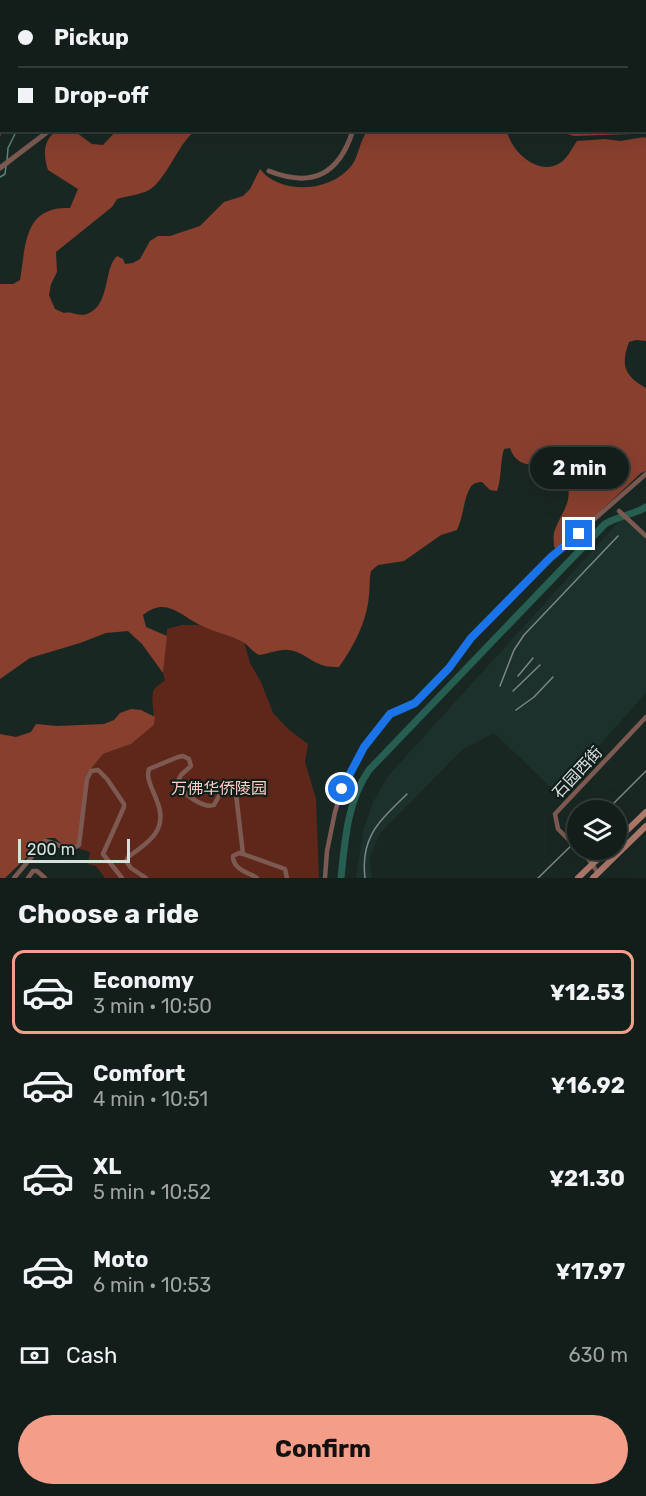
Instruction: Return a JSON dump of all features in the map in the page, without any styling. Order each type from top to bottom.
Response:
[{"type":"main road","points":[[627,830],[646,812]]},
{"type":"main road","points":[[598,876],[646,826]]},
{"type":"main road","points":[[578,878],[596,860]]},
{"type":"street","points":[[0,168],[47,132]]},
{"type":"street","points":[[269,171],[298,180],[323,174],[342,154],[352,132]]},
{"type":"street","points":[[326,878],[329,840],[342,789],[364,747],[390,714],[415,703],[449,668],[471,638],[551,557],[646,474]]},
{"type":"street","points":[[619,511],[646,536]]},
{"type":"street","name":"石园西街","points":[[569,800],[645,721]]},
{"type":"street","points":[[146,878],[131,868],[126,861],[156,835],[159,826],[160,808],[148,774],[149,769],[178,757],[183,756],[189,759],[191,766],[181,775],[177,783],[180,789],[205,806],[214,806],[225,789],[236,794],[243,854]]},
{"type":"street","points":[[14,878],[45,842],[52,842],[65,849],[73,849],[79,845],[87,779],[91,771],[98,770],[124,804],[103,854],[122,878]]},
{"type":"street","name":"石园西街","points":[[567,802],[555,814],[558,829],[567,838]]},
{"type":"street","points":[[257,878],[241,870],[233,862],[233,856],[239,853],[285,869],[287,878]]},
{"type":"street","name":"石园西街","points":[[588,860],[598,876]]},
{"type":"street","points":[[28,878],[33,871],[38,871],[45,878]]},
{"type":"shaded area","points":[[55,132],[77,133],[92,144],[103,145],[115,132],[194,132],[155,185],[145,192],[117,199],[112,207],[56,252],[57,272],[49,295],[55,309],[64,313],[81,315],[95,309],[100,303],[110,269],[117,256],[123,259],[125,264],[133,263],[140,259],[150,241],[158,236],[170,236],[200,226],[224,202],[243,196],[250,189],[260,169],[280,184],[293,187],[320,185],[332,181],[352,165],[366,132],[507,132],[520,154],[543,167],[563,161],[577,141],[605,139],[620,141],[646,138],[646,341],[629,342],[625,364],[626,370],[633,379],[646,388],[646,471],[641,473],[558,551],[554,547],[554,533],[566,506],[569,492],[563,477],[550,467],[520,462],[510,448],[504,449],[497,491],[490,490],[482,482],[472,485],[466,497],[457,530],[441,535],[404,561],[378,565],[371,571],[368,605],[363,624],[350,651],[339,667],[316,663],[295,651],[281,650],[259,655],[241,641],[202,626],[166,607],[159,607],[143,615],[146,627],[167,636],[163,673],[142,644],[128,631],[106,633],[30,658],[0,679],[0,284],[13,284],[20,280],[26,242],[35,221],[43,214],[55,209],[70,208],[78,189],[48,170],[45,148]]},
{"type":"shaded area","points":[[561,132],[632,132],[633,134],[574,136]]},
{"type":"shaded area","points":[[622,518],[646,539],[646,693],[557,793],[494,733],[463,749],[380,833],[369,860],[372,878],[356,878],[364,828],[373,802],[388,776]]},
{"type":"shaded area","points":[[131,709],[141,710],[155,717],[154,725],[131,744],[103,754],[86,775],[81,838],[77,848],[69,850],[55,838],[47,838],[5,878],[0,878],[0,734],[16,737],[31,732],[36,724],[57,726],[104,724],[114,720],[120,713]]},
{"type":"green space","name":"万佛华侨陵园","points":[[181,625],[200,625],[244,642],[250,663],[261,682],[273,713],[288,729],[308,744],[305,762],[316,799],[319,878],[105,878],[96,866],[88,864],[90,852],[77,848],[81,838],[86,775],[103,754],[131,744],[154,725],[153,693],[156,687],[165,680],[163,673],[167,629]]},
{"type":"waterway","points":[[7,161],[8,148],[16,132]]},
{"type":"waterway","points":[[0,177],[5,174],[6,166]]},
{"type":"waterway","points":[[341,878],[352,808],[369,770],[605,524],[646,507]]},
{"type":"railway","points":[[500,686],[514,650],[524,635],[618,536]]},
{"type":"railway","points":[[518,676],[533,658]]},
{"type":"railway","points":[[513,691],[540,665]]},
{"type":"railway","points":[[516,710],[534,697],[553,677]]},
{"type":"railway","points":[[617,800],[646,771]]},
{"type":"railway","points":[[365,878],[364,863],[369,840],[381,821],[407,794]]},
{"type":"railway","points":[[538,878],[567,850]]},
{"type":"route","points":[[342,789],[364,747],[390,714],[415,703],[449,668],[471,638],[551,557],[579,534]]}]
